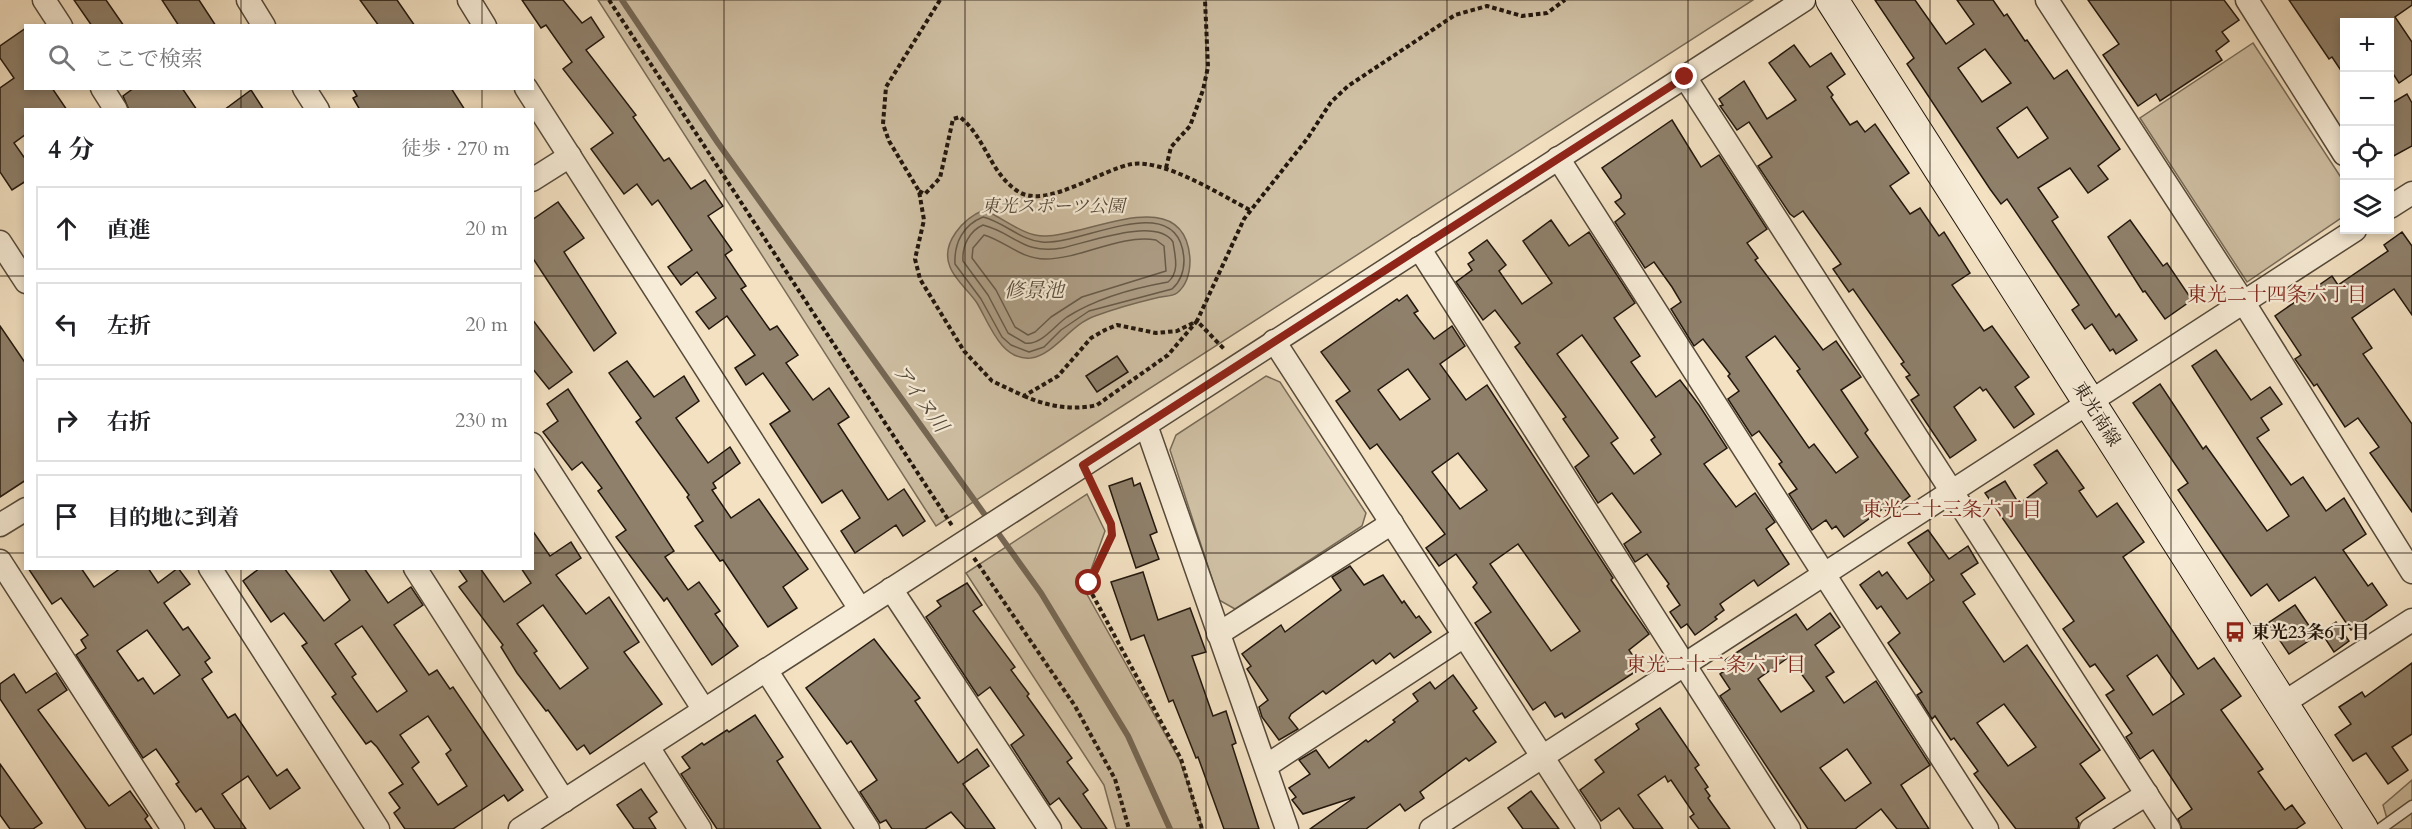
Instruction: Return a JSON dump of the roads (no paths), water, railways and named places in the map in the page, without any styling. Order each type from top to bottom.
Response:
[{"type":"street","points":[[44,0],[60,24]]},
{"type":"street","points":[[248,0],[263,24]]},
{"type":"street","points":[[469,0],[484,24]]},
{"type":"street","points":[[529,827],[564,801],[704,710],[1804,0]]},
{"type":"street","name":"東光南線","points":[[1832,0],[2362,829]]},
{"type":"street","points":[[2047,0],[2244,303],[2412,572]]},
{"type":"street","points":[[2247,0],[2340,148]]},
{"type":"street","points":[[1685,77],[2169,829]]},
{"type":"street","points":[[103,90],[115,108]]},
{"type":"street","points":[[305,90],[317,108]]},
{"type":"street","points":[[527,90],[860,609]]},
{"type":"street","points":[[534,179],[570,156]]},
{"type":"street","points":[[1558,158],[1987,829]]},
{"type":"street","points":[[2394,205],[2412,194]]},
{"type":"street","points":[[1431,829],[2349,234]]},
{"type":"street","points":[[0,242],[24,279]]},
{"type":"street","points":[[1419,248],[1789,829]]},
{"type":"street","points":[[1274,342],[1589,829]]},
{"type":"street","points":[[1146,425],[1287,829]]},
{"type":"street","points":[[534,447],[704,710]]},
{"type":"street","points":[[0,525],[24,510]]},
{"type":"street","points":[[1218,634],[1392,523]]},
{"type":"street","points":[[0,561],[173,829]]},
{"type":"street","points":[[211,570],[378,829]]},
{"type":"street","points":[[416,570],[564,801]]},
{"type":"street","points":[[891,589],[1050,829]]},
{"type":"street","points":[[2282,704],[2412,620]]},
{"type":"street","points":[[1266,766],[1464,636]]},
{"type":"street","points":[[766,670],[868,829]]},
{"type":"street","points":[[648,747],[700,829]]},
{"type":"street","points":[[2091,829],[2147,794]]},
{"type":"lane","points":[[2380,829],[2412,806]]},
{"type":"water","name":"修景池","points":[[984,210],[1022,230],[1046,236],[1065,234],[1133,218],[1154,217],[1172,223],[1184,236],[1190,260],[1187,278],[1175,294],[1095,316],[1086,320],[1039,356],[1021,357],[1004,347],[997,339],[977,303],[950,267],[948,249],[956,232],[969,219]]},
{"type":"waterway","name":"アイヌ川","points":[[622,0],[718,143],[1041,593],[1128,736],[1170,829]]},
{"type":"place","name":"東光23条6丁目","points":[[2235,632]]},
{"type":"district","name":"東光二十四条六丁目","points":[[2277,294]]},
{"type":"district","name":"東光二十三条六丁目","points":[[1952,509]]},
{"type":"district","name":"東光二十二条六丁目","points":[[1716,664]]},
{"type":"park label","name":"東光スポーツ公園","points":[[1053,206]]}]
